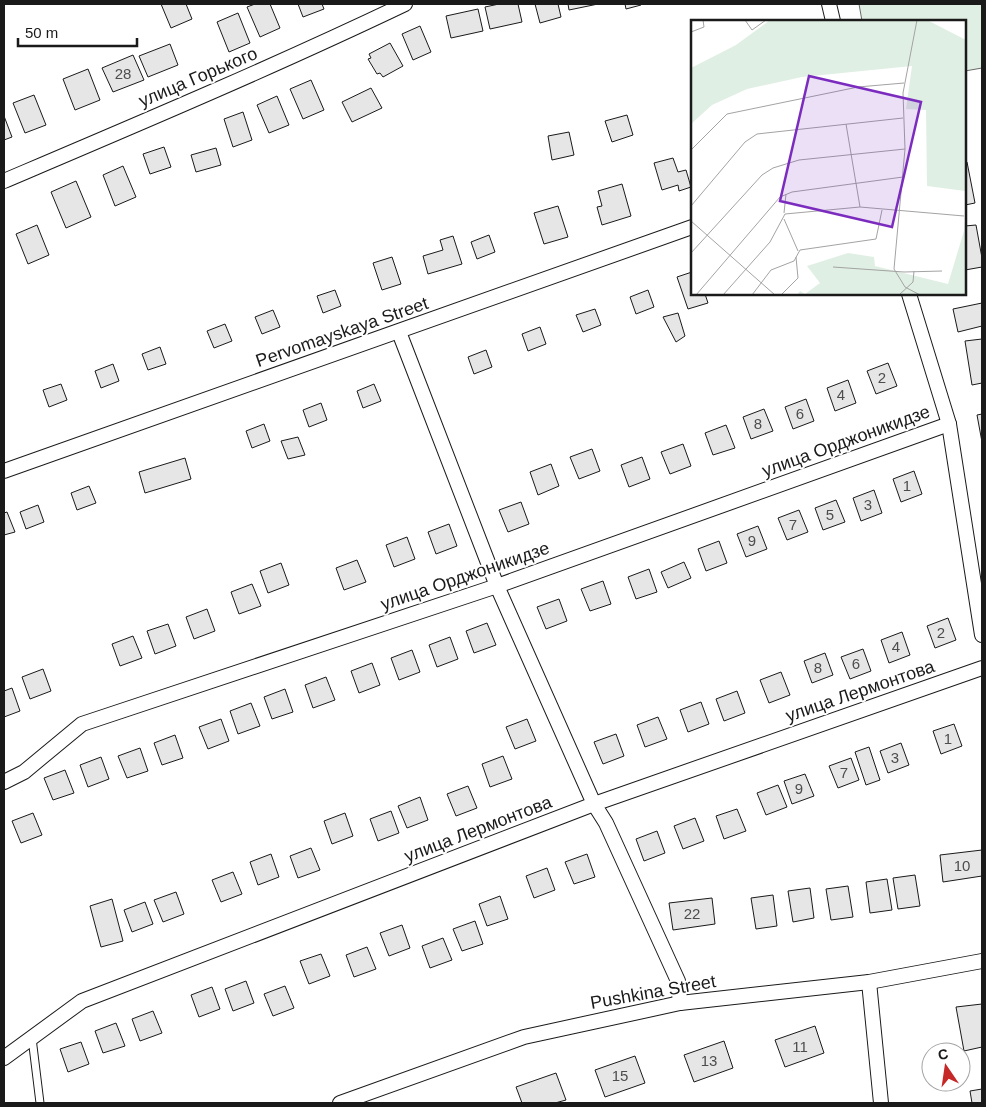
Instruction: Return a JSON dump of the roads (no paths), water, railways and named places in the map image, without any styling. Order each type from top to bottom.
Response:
[{"type":"street","name":"улица Горького","points":[[4,180],[324,43],[405,4]]},
{"type":"street","points":[[829,4],[833,20]]},
{"type":"street","name":"Pervomayskaya Street","points":[[4,471],[691,227]]},
{"type":"street","points":[[909,295],[949,424],[982,636]]},
{"type":"street","points":[[399,332],[497,586],[594,804],[606,823],[678,981],[680,1003]]},
{"type":"street","name":"улица Орджоникидзе","points":[[4,782],[24,772],[82,724],[497,586],[949,424]]},
{"type":"street","name":"улица Лермонтова","points":[[4,1058],[82,1002],[594,804],[982,668]]},
{"type":"street","name":"Pushkina Street","points":[[340,1103],[524,1037],[680,1003],[869,982],[982,961]]},
{"type":"street","points":[[869,982],[881,1103]]},
{"type":"lane","points":[[32,1038],[40,1103]]}]
